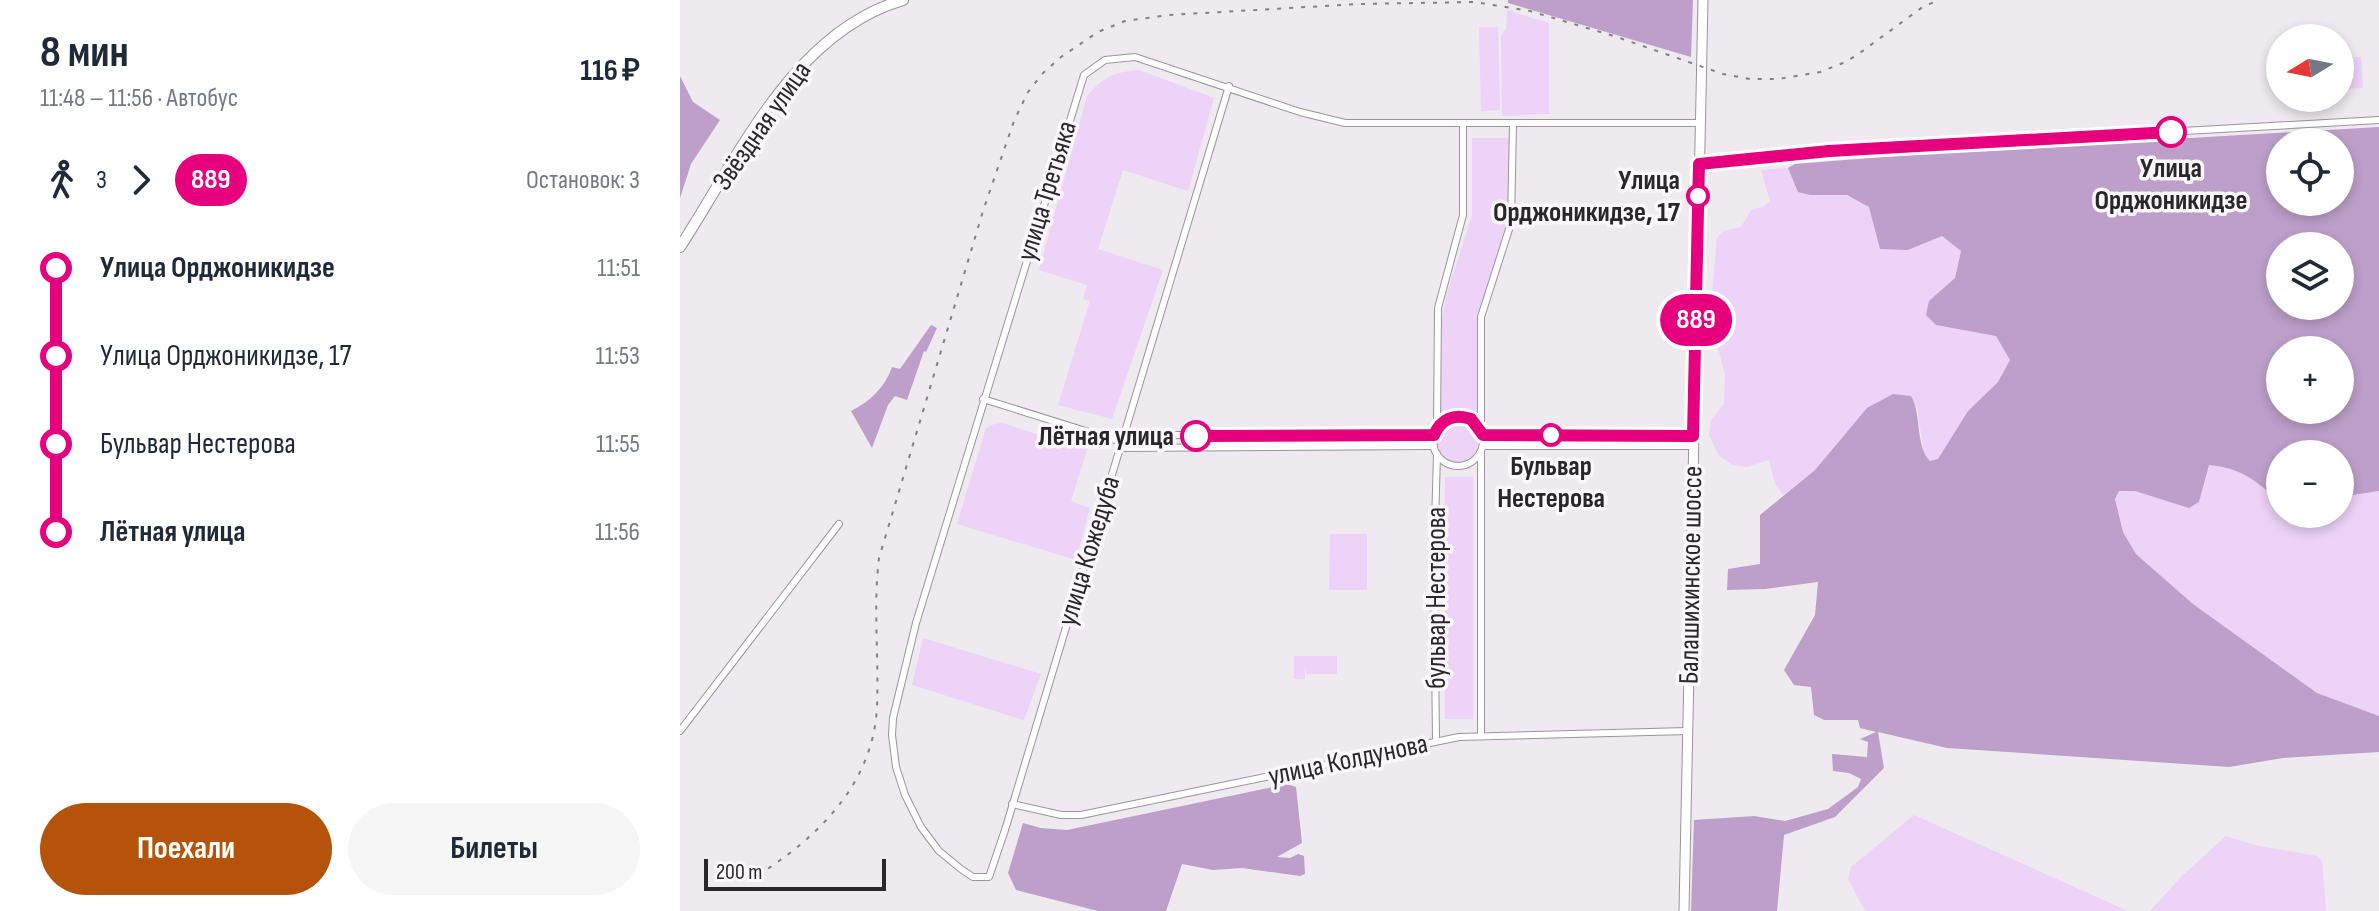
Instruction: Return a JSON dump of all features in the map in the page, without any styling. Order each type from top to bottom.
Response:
[{"type":"main road","name":"Звёздная улица","points":[[680,247],[743,145],[791,77],[818,49],[861,16],[903,0]]},
{"type":"main road","name":"Балашихинское шоссе","points":[[1684,911],[1703,0]]},
{"type":"street","name":"улица Третьяка","points":[[989,877],[973,877],[961,869],[939,851],[921,827],[903,790],[892,735],[897,697],[914,629],[1084,75],[1105,60],[1135,57],[1300,112],[1345,123],[1700,123]]},
{"type":"street","name":"улица Кожедуба","points":[[989,877],[1229,86]]},
{"type":"street","points":[[1699,164],[1855,150],[2379,120]]},
{"type":"street","points":[[1463,123],[1463,215],[1438,308],[1437,427],[1434,435],[1437,454],[1442,460],[1456,466],[1471,463],[1482,449],[1481,317],[1511,223],[1513,124]]},
{"type":"street","points":[[983,399],[1121,442],[1434,446]]},
{"type":"street","points":[[1437,427],[1449,418],[1463,417],[1471,419],[1482,433],[1693,441]]},
{"type":"street","points":[[1121,442],[1434,435]]},
{"type":"street","points":[[1482,449],[1693,441]]},
{"type":"street","name":"бульвар Нестерова","points":[[1481,736],[1482,449]]},
{"type":"street","name":"бульвар Нестерова","points":[[1436,741],[1434,561],[1437,454]]},
{"type":"street","points":[[680,731],[839,524]]},
{"type":"street","name":"улица Колдунова","points":[[1012,804],[1061,815],[1081,815],[1436,741],[1481,736],[1688,731]]},
{"type":"shaded area","points":[[1508,0],[1693,0],[1691,57],[1508,3]]},
{"type":"shaded area","points":[[1507,10],[1549,23],[1549,114],[1502,116],[1501,37],[1506,28]]},
{"type":"shaded area","points":[[1479,27],[1498,27],[1500,110],[1481,111]]},
{"type":"shaded area","points":[[2354,57],[2361,57],[2363,88],[2354,88]]},
{"type":"shaded area","points":[[1139,70],[1214,98],[1188,191],[1123,170],[1098,249],[1163,270],[1112,419],[1058,405],[1090,301],[1083,299],[1087,285],[1039,270],[1087,96],[1110,77]]},
{"type":"shaded area","points":[[680,76],[693,102],[720,120],[691,164],[680,198]]},
{"type":"shaded area","points":[[2379,127],[2379,491],[2354,495],[2354,440],[2266,440],[2266,490],[2231,469],[2209,465],[2199,502],[2189,508],[2135,491],[2119,491],[2115,499],[2123,532],[2136,554],[2193,604],[2317,693],[2379,716],[2379,752],[2283,758],[2229,767],[1947,748],[1878,732],[1884,768],[1835,817],[1784,835],[1777,911],[1691,911],[1694,820],[1754,816],[1785,821],[1828,809],[1858,787],[1861,779],[1849,773],[1833,771],[1832,754],[1867,757],[1868,742],[1860,739],[1876,732],[1860,728],[1858,720],[1824,720],[1814,715],[1811,687],[1794,685],[1784,670],[1815,615],[1818,582],[1727,590],[1728,569],[1760,564],[1760,515],[1815,470],[1867,408],[1893,394],[1911,396],[1925,455],[1930,461],[1938,459],[1968,411],[1998,382],[2010,360],[1996,336],[1936,325],[1926,315],[1929,301],[1955,278],[1961,251],[1942,236],[1908,250],[1880,249],[1869,207],[1847,195],[1798,192],[1788,168],[1795,164],[2266,134],[2266,216],[2354,216],[2354,128]]},
{"type":"shaded area","points":[[1472,138],[1511,138],[1507,228],[1478,318],[1478,414],[1441,413],[1441,325],[1447,293],[1472,216]]},
{"type":"shaded area","points":[[1788,168],[1799,192],[1842,195],[1857,200],[1881,219],[1908,250],[1942,236],[1961,251],[1955,278],[1929,301],[1936,325],[1997,336],[2010,360],[1998,382],[1968,411],[1939,459],[1930,461],[1924,455],[1917,407],[1846,432],[1815,470],[1783,495],[1775,484],[1769,460],[1747,467],[1733,465],[1719,456],[1709,435],[1711,420],[1724,404],[1725,375],[1710,317],[1717,238],[1723,231],[1741,227],[1752,209],[1763,207],[1770,201],[1761,170]]},
{"type":"shaded area","points":[[931,325],[937,328],[924,351],[907,400],[895,396],[888,405],[872,448],[851,411],[876,393],[892,367],[900,369]]},
{"type":"shaded area","points":[[1458,420],[1473,426],[1479,441],[1473,456],[1458,462],[1443,456],[1437,441],[1443,426]]},
{"type":"shaded area","points":[[999,422],[1087,450],[1071,501],[1090,508],[1076,560],[957,524],[986,428]]},
{"type":"shaded area","points":[[2209,465],[2240,472],[2266,490],[2266,528],[2354,528],[2354,495],[2379,491],[2379,716],[2317,693],[2193,604],[2136,554],[2123,532],[2115,499],[2119,491],[2135,491],[2189,507],[2199,502]]},
{"type":"shaded area","points":[[1445,477],[1473,477],[1473,719],[1445,719]]},
{"type":"shaded area","points":[[1330,534],[1367,534],[1367,590],[1329,590]]},
{"type":"shaded area","points":[[923,638],[1041,674],[1024,720],[912,685]]},
{"type":"shaded area","points":[[1294,656],[1337,656],[1337,674],[1306,674],[1305,664],[1305,679],[1294,679]]},
{"type":"shaded area","points":[[1287,784],[1296,787],[1302,843],[1277,857],[1304,856],[1305,874],[1300,876],[1242,868],[1213,870],[1182,864],[1166,911],[1098,911],[1016,890],[1008,873],[1023,823],[1067,830]]},
{"type":"shaded area","points":[[1914,815],[2128,911],[1865,911],[1848,879],[1851,867]]},
{"type":"shaded area","points":[[2226,836],[2258,846],[2317,856],[2322,861],[2326,911],[2150,911],[2181,877]]},
{"type":"railway","points":[[758,875],[822,825],[854,783],[866,759],[874,734],[877,706],[876,595],[879,558],[983,211],[1014,121],[1028,92],[1061,57],[1098,32],[1125,21],[1169,15],[1359,4],[1475,2],[1530,11],[1723,74],[1750,79],[1778,79],[1820,72],[1843,63],[1924,6],[1940,0]]},
{"type":"bus line","name":"889","points":[[1196,436],[1434,435],[1442,422],[1456,416],[1471,419],[1483,435],[1693,436],[1699,164],[1829,151],[2171,132]]},
{"type":"place","name":"Улица Орджоникидзе","points":[[2171,132]]},
{"type":"place","name":"Улица Орджоникидзе, 17","points":[[1698,196]]},
{"type":"place","name":"Бульвар Нестерова","points":[[1551,435]]},
{"type":"place","name":"Лётная улица","points":[[1196,436]]}]
